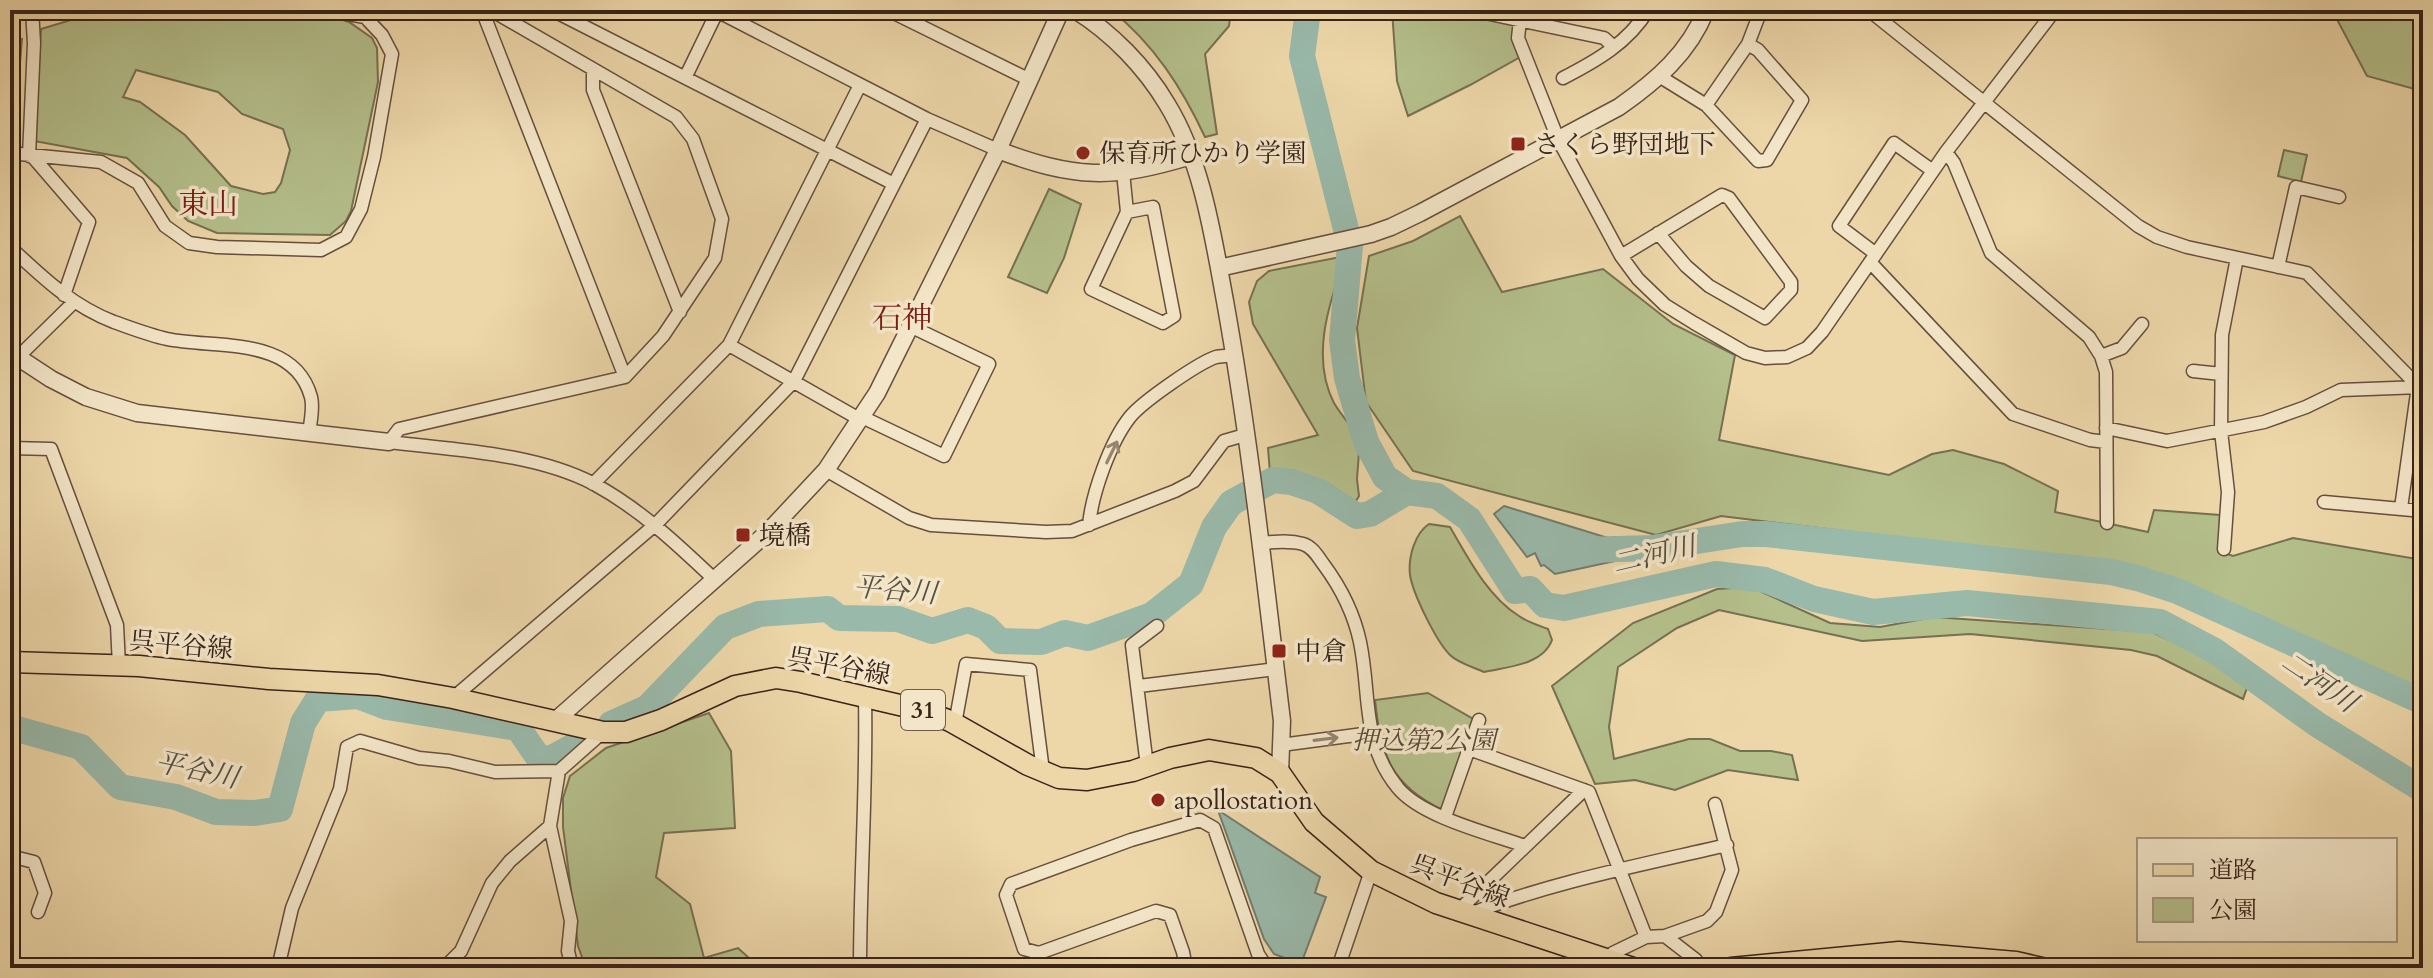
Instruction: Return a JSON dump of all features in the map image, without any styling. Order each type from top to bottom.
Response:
[{"type":"main road","name":"呉平谷線","points":[[10,662],[119,666],[378,685],[453,698],[603,732],[626,732],[661,720],[735,686],[776,678],[925,711],[1059,778],[1087,780],[1209,750],[1256,758],[1280,773],[1314,822],[1371,871],[1402,888],[1464,912],[1633,968]]},
{"type":"main road","points":[[1731,968],[1845,963],[1899,952],[2016,962],[2042,968]]},
{"type":"street","points":[[32,10],[31,157],[89,222],[68,299],[13,357],[86,397],[137,413],[498,455],[548,468],[593,484],[656,524],[715,580]]},
{"type":"street","points":[[10,153],[101,162],[138,183],[165,226],[189,243],[217,247],[321,250],[346,237],[361,209],[374,157],[392,54],[382,35],[365,17],[325,10]]},
{"type":"street","points":[[482,10],[625,377]]},
{"type":"street","points":[[389,442],[399,429],[625,377],[663,336],[715,258],[722,219],[693,139],[676,117],[491,10]]},
{"type":"street","points":[[552,10],[894,184]]},
{"type":"street","points":[[686,76],[717,10],[927,119],[1040,166],[1068,172],[1123,172],[1145,170],[1191,156]]},
{"type":"street","points":[[888,10],[1030,80]]},
{"type":"street","points":[[556,720],[768,532],[826,470],[862,418],[910,326],[998,150],[1061,10]]},
{"type":"street","points":[[1075,10],[1096,23],[1130,54],[1168,104],[1191,156],[1219,268],[1251,468],[1282,721],[1280,773]]},
{"type":"street","points":[[1471,10],[1604,38],[1614,47]]},
{"type":"street","points":[[1563,78],[1614,47],[1638,26],[1648,10]]},
{"type":"street","points":[[1219,268],[1371,234],[1420,213],[1619,107],[1676,61],[1701,24],[1706,10]]},
{"type":"street","points":[[1706,105],[1748,44],[1761,10]]},
{"type":"street","points":[[1879,10],[1875,15],[2138,226],[2157,237],[2187,247],[2307,273],[2421,387],[2417,440],[2401,508]]},
{"type":"street","points":[[1520,20],[1518,38],[1558,139],[1621,256],[1638,279],[1665,305],[1746,353],[1765,358],[1787,357],[1807,348],[1822,332],[1946,152],[2055,10]]},
{"type":"street","points":[[1659,76],[1706,105],[1758,161],[1767,160],[1802,100],[1758,50],[1748,44]]},
{"type":"street","points":[[593,69],[593,90],[680,312]]},
{"type":"street","points":[[593,484],[729,345],[860,85]]},
{"type":"street","points":[[453,698],[656,524],[794,381],[927,119]]},
{"type":"street","points":[[1933,171],[1894,143],[1839,226],[1873,258],[2013,414],[2090,440],[2106,442]]},
{"type":"street","points":[[1946,152],[1954,163],[1991,253],[2089,337],[2101,356],[2106,372],[2107,523]]},
{"type":"street","points":[[1123,172],[1127,212],[1091,289],[1163,323],[1174,316],[1153,207],[1127,212]]},
{"type":"street","points":[[2278,267],[2296,187],[2339,197]]},
{"type":"street","points":[[1621,256],[1658,233],[1722,195],[1729,198],[1791,282],[1791,290],[1765,318],[1709,286],[1686,266],[1658,233]]},
{"type":"street","points":[[10,247],[68,299],[112,321],[166,339],[258,349],[284,360],[302,380],[311,398],[309,434]]},
{"type":"street","points":[[2224,549],[2228,492],[2221,431],[2222,335],[2237,258]]},
{"type":"street","points":[[2101,356],[2122,348],[2142,324]]},
{"type":"street","points":[[729,345],[862,418],[944,456],[989,364],[910,326]]},
{"type":"street","points":[[1089,525],[1091,508],[1109,458],[1129,418],[1143,405],[1215,357],[1234,355]]},
{"type":"street","points":[[2193,371],[2221,374]]},
{"type":"street","points":[[2106,428],[2167,441],[2278,417],[2341,390],[2421,387]]},
{"type":"street","points":[[826,470],[909,518],[931,525],[1072,531],[1194,481],[1224,441],[1245,435]]},
{"type":"street","points":[[10,448],[51,449],[117,625],[119,666]]},
{"type":"street","points":[[2324,502],[2423,511]]},
{"type":"street","points":[[1260,543],[1298,543],[1310,548],[1340,586],[1360,642],[1371,733],[1380,764],[1399,791],[1419,807],[1525,846]]},
{"type":"street","points":[[1147,766],[1132,645],[1157,626]]},
{"type":"street","points":[[955,724],[966,664],[1030,670],[1043,771]]},
{"type":"street","points":[[1139,686],[1276,669]]},
{"type":"street","points":[[860,968],[860,889],[867,772],[865,697]]},
{"type":"street","points":[[1445,817],[1479,720]]},
{"type":"street","points":[[572,968],[568,951],[571,921],[550,826],[559,771],[603,732]]},
{"type":"street","points":[[1281,745],[1371,733]]},
{"type":"street","points":[[278,968],[292,908],[340,789],[347,747],[353,742],[360,741],[419,758],[449,761],[495,772],[559,771]]},
{"type":"street","points":[[1469,749],[1589,792],[1646,937]]},
{"type":"street","points":[[1464,912],[1525,846],[1584,790]]},
{"type":"street","points":[[1606,960],[1613,953],[1646,937],[1665,936],[1707,921],[1716,912],[1732,870],[1715,804]]},
{"type":"street","points":[[1186,968],[1170,915],[1156,911],[1039,953],[1024,949],[1006,895],[1011,884],[1131,840],[1200,820],[1214,828],[1258,954],[1267,968],[1273,965],[1283,968]]},
{"type":"street","points":[[444,968],[461,951],[492,883],[510,861],[550,826]]},
{"type":"street","points":[[1464,912],[1727,845]]},
{"type":"street","points":[[10,856],[34,862],[45,893],[38,912]]},
{"type":"street","points":[[1338,968],[1371,871]]},
{"type":"street","points":[[1665,936],[1696,960],[1700,968]]},
{"type":"green space","points":[[104,10],[313,10],[349,22],[372,38],[377,48],[378,82],[351,211],[346,221],[330,235],[217,233],[188,221],[172,206],[159,187],[127,158],[34,141],[41,29]],"holes":[[[136,70],[218,92],[242,114],[283,129],[290,150],[281,183],[275,192],[263,194],[231,186],[185,135],[140,102],[123,97]]]},
{"type":"green space","points":[[1111,10],[1231,10],[1229,26],[1205,54],[1217,134],[1205,137],[1166,68],[1141,37]]},
{"type":"green space","points":[[1392,10],[1458,10],[1517,22],[1522,56],[1408,116],[1397,81]]},
{"type":"green space","points":[[2332,10],[2423,10],[2423,86],[2418,90],[2367,76]]},
{"type":"green space","points":[[22,39],[19,74],[10,99],[10,41]]},
{"type":"green space","points":[[2284,150],[2307,155],[2301,182],[2278,176]]},
{"type":"green space","points":[[1049,189],[1081,204],[1064,258],[1047,293],[1008,277]]},
{"type":"green space","points":[[1460,216],[1502,292],[1603,269],[1673,324],[1735,355],[1719,440],[1889,475],[1932,454],[1953,450],[2004,464],[2058,491],[2055,512],[2148,532],[2154,510],[2220,515],[2219,551],[2233,556],[2293,538],[2423,560],[2423,698],[2160,576],[2090,561],[1721,516],[1656,535],[1413,471],[1366,402],[1357,328],[1369,256],[1413,241]]},
{"type":"green space","points":[[1340,257],[1344,262],[1324,332],[1324,368],[1334,403],[1360,439],[1359,496],[1356,501],[1334,493],[1318,481],[1270,473],[1268,448],[1318,435],[1253,324],[1249,302],[1257,281],[1269,271]]},
{"type":"green space","points":[[1429,524],[1450,527],[1480,576],[1498,598],[1522,618],[1548,629],[1552,640],[1541,655],[1523,664],[1484,672],[1450,655],[1426,617],[1410,575],[1414,546]]},
{"type":"green space","points":[[1751,587],[1830,623],[1880,627],[1934,617],[2152,632],[2193,651],[2248,685],[2243,699],[2157,656],[2131,650],[1970,634],[1862,641],[1719,610],[1677,628],[1618,667],[1609,727],[1614,759],[1689,739],[1710,739],[1740,751],[1792,755],[1798,780],[1728,770],[1675,790],[1635,780],[1595,784],[1552,686],[1633,623],[1717,589]]},
{"type":"green space","name":"押込第2公園","points":[[1428,693],[1475,720],[1443,810],[1411,790],[1392,767],[1385,753],[1375,700]]},
{"type":"green space","points":[[709,713],[731,751],[735,828],[664,833],[656,877],[690,904],[704,958],[738,948],[760,968],[586,968],[578,946],[563,827],[563,798],[570,776],[606,748]]},
{"type":"shaded area","points":[[1504,506],[1608,538],[1617,537],[1620,560],[1555,574],[1541,566],[1535,553],[1527,557],[1494,514]]},
{"type":"shaded area","points":[[1221,812],[1320,877],[1315,893],[1326,897],[1301,964],[1274,954],[1264,939]]},
{"type":"waterway","name":"二河川","points":[[1308,10],[1302,56],[1350,245],[1342,340],[1347,378],[1366,442],[1385,477],[1407,492],[1437,496],[1469,519],[1515,591],[1530,589],[1545,605],[1564,608],[1716,574],[1765,580],[1814,599],[1873,612],[1967,603],[2160,622],[2215,651],[2318,725],[2423,790]]},
{"type":"waterway","name":"平谷川","points":[[611,724],[647,708],[725,627],[759,614],[828,609],[839,618],[898,619],[932,631],[968,620],[986,627],[1000,641],[1041,642],[1065,633],[1088,638],[1152,615],[1191,584],[1214,527],[1231,503],[1273,480],[1318,491],[1357,516],[1370,514],[1407,492]]},
{"type":"waterway","points":[[1584,550],[1652,548],[1742,534],[1766,534],[2111,572],[2177,591],[2423,702]]},
{"type":"waterway","name":"平谷川","points":[[10,727],[81,747],[120,787],[176,797],[216,812],[255,813],[280,809],[303,723],[318,699],[358,696],[387,707],[518,728],[538,757],[550,759],[576,745]]},
{"type":"place","name":"さくら野団地下","points":[[1518,144]]},
{"type":"place","name":"保育所ひかり学園","points":[[1083,153]]},
{"type":"place","name":"境橋","points":[[743,535]]},
{"type":"place","name":"中倉","points":[[1279,651]]},
{"type":"place","name":"apollostation","points":[[1158,800]]},
{"type":"district","name":"東山","points":[[208,204]]},
{"type":"district","name":"石神","points":[[902,318]]}]
